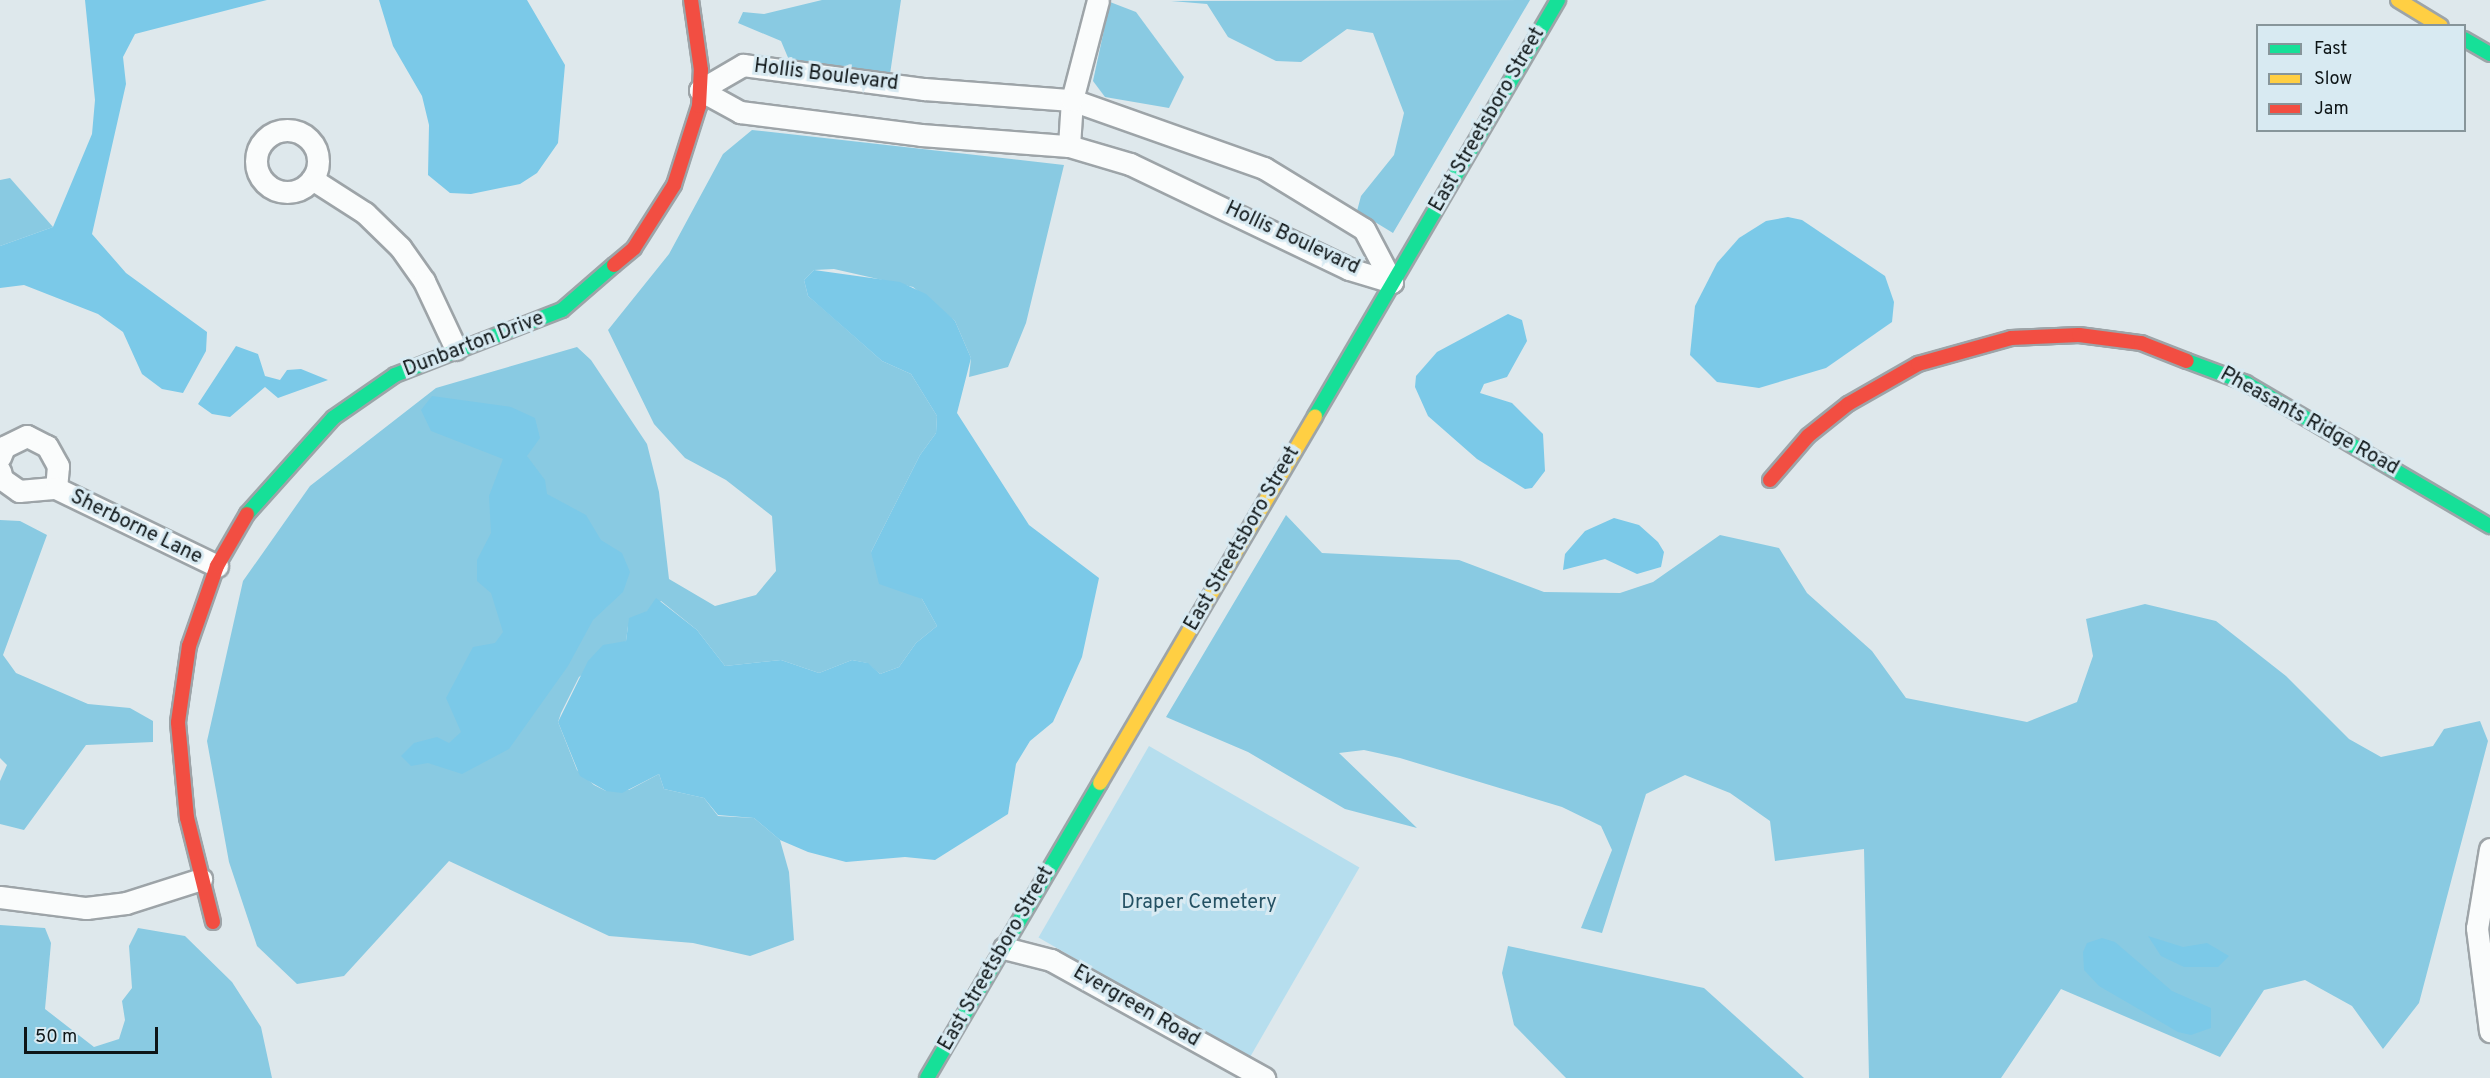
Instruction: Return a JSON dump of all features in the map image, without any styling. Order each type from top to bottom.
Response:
[{"type":"street","name":"Dunbarton Drive","points":[[213,922],[201,879],[180,773],[178,722],[189,646],[217,566],[257,498],[305,442],[387,380],[456,349],[562,310],[634,248],[674,185],[700,90],[691,0]]},
{"type":"street","points":[[1069,146],[1072,100],[1098,0]]},
{"type":"street","name":"East Streetsboro Street","points":[[927,1078],[1558,0]]},
{"type":"street","points":[[2398,0],[2438,24]]},
{"type":"street","points":[[2466,40],[2490,54]]},
{"type":"street","name":"Hollis Boulevard","points":[[700,90],[743,65],[924,89],[1072,100],[1264,168],[1364,228],[1392,282]]},
{"type":"street","name":"Hollis Boulevard","points":[[700,90],[740,112],[921,135],[1069,146],[1130,164],[1349,269],[1392,282]]},
{"type":"street","points":[[312,179],[365,213],[400,247],[424,281],[456,349]]},
{"type":"street","name":"Pheasants Ridge Road","points":[[1770,480],[1816,429],[1883,381],[1918,364],[2011,338],[2079,335],[2141,343],[2246,383],[2490,526]]},
{"type":"street","name":"Sherborne Lane","points":[[0,457],[3,447],[27,436],[47,446],[58,466],[56,488]]},
{"type":"street","name":"Sherborne Lane","points":[[0,471],[2,479],[19,491],[56,488],[217,566]]},
{"type":"street","points":[[2490,849],[2476,928],[2490,1031]]},
{"type":"street","points":[[0,897],[86,908],[126,903],[201,879]]},
{"type":"street","name":"Evergreen Road","points":[[1004,948],[1051,960],[1264,1078]]},
{"type":"green space","name":"Draper Cemetery","points":[[1149,746],[1359,868],[1249,1059],[1038,937]]},
{"type":"shaded area","points":[[85,0],[267,0],[135,34],[123,57],[126,84],[92,234],[126,273],[207,332],[206,351],[183,393],[162,389],[142,374],[123,332],[98,314],[24,285],[0,288],[0,246],[53,227],[92,134],[95,100]]},
{"type":"shaded area","points":[[379,0],[527,0],[565,65],[558,143],[537,173],[520,184],[471,194],[450,193],[428,175],[429,125],[422,96],[393,46]]},
{"type":"shaded area","points":[[822,0],[901,0],[890,74],[809,68],[789,60],[781,41],[738,23],[743,12],[764,14]]},
{"type":"shaded area","points":[[1530,0],[1393,233],[1357,211],[1361,196],[1394,155],[1404,113],[1373,33],[1347,29],[1301,62],[1276,61],[1228,37],[1207,4],[1171,1]]},
{"type":"shaded area","points":[[1110,2],[1136,12],[1184,77],[1169,108],[1105,97],[1093,81]]},
{"type":"shaded area","points":[[752,130],[1064,165],[1026,323],[1008,367],[969,377],[971,358],[955,321],[913,287],[834,269],[814,270],[804,280],[808,296],[882,361],[911,374],[937,416],[936,433],[920,455],[871,552],[922,599],[937,626],[916,643],[899,667],[880,674],[867,663],[852,660],[819,673],[781,660],[725,666],[697,630],[661,601],[628,626],[626,641],[579,677],[561,713],[558,722],[577,770],[594,785],[606,791],[629,790],[659,774],[664,789],[704,798],[718,816],[754,818],[780,840],[789,872],[794,940],[750,956],[693,943],[609,936],[449,861],[344,976],[297,984],[257,946],[229,862],[207,741],[243,581],[310,486],[436,388],[577,347],[591,360],[647,444],[659,492],[669,579],[715,606],[756,595],[776,571],[772,516],[726,480],[685,458],[654,424],[608,330],[669,254],[723,154]]},
{"type":"shaded area","points":[[10,178],[53,227],[0,246],[0,180]]},
{"type":"shaded area","points":[[1788,217],[1802,220],[1885,276],[1894,302],[1892,322],[1826,368],[1759,388],[1717,382],[1690,355],[1695,306],[1717,263],[1739,238],[1766,221]]},
{"type":"shaded area","points":[[814,270],[900,282],[926,294],[955,321],[971,358],[957,413],[1029,525],[1099,578],[1082,657],[1053,722],[1030,741],[1016,764],[1008,814],[935,860],[905,857],[846,862],[808,852],[780,840],[754,818],[718,815],[704,798],[664,789],[659,774],[622,793],[606,791],[580,776],[558,722],[588,661],[603,645],[626,641],[629,618],[647,611],[656,598],[697,630],[725,666],[781,660],[819,673],[852,660],[868,663],[880,674],[899,667],[916,643],[937,626],[922,599],[879,584],[871,552],[920,455],[936,433],[937,416],[911,374],[882,361],[808,296],[804,280]]},
{"type":"shaded area","points":[[1508,314],[1522,320],[1527,341],[1507,377],[1484,384],[1480,393],[1512,403],[1543,434],[1545,471],[1532,488],[1525,489],[1477,459],[1428,416],[1415,387],[1416,376],[1437,352]]},
{"type":"shaded area","points":[[236,346],[258,354],[265,376],[280,380],[287,370],[301,369],[328,380],[278,398],[265,387],[230,417],[212,414],[198,404]]},
{"type":"shaded area","points":[[432,396],[511,407],[535,418],[540,438],[527,456],[545,480],[547,494],[586,515],[601,540],[622,553],[630,572],[623,592],[593,620],[568,666],[509,749],[462,774],[428,763],[411,766],[401,756],[414,743],[437,737],[449,743],[461,732],[446,698],[473,647],[495,643],[503,632],[491,593],[477,581],[477,560],[491,533],[489,496],[503,459],[431,431],[421,410]]},
{"type":"shaded area","points":[[1286,515],[1322,553],[1459,560],[1544,592],[1620,593],[1653,582],[1720,535],[1779,548],[1807,593],[1872,651],[1906,698],[2027,722],[2077,702],[2093,656],[2086,619],[2145,604],[2216,621],[2286,676],[2349,739],[2381,757],[2433,746],[2444,729],[2480,721],[2488,741],[2419,1003],[2383,1049],[2352,1006],[2305,980],[2264,990],[2220,1057],[2061,989],[2001,1078],[1869,1078],[1864,849],[1775,861],[1770,821],[1730,793],[1685,775],[1646,794],[1602,933],[1581,928],[1612,850],[1601,826],[1562,807],[1400,758],[1364,750],[1339,753],[1417,828],[1345,809],[1248,752],[1166,717]]},
{"type":"shaded area","points":[[1614,518],[1639,525],[1658,542],[1664,552],[1661,567],[1637,574],[1605,559],[1563,570],[1565,554],[1585,531]]},
{"type":"shaded area","points":[[0,520],[20,521],[47,535],[3,655],[16,673],[88,704],[130,708],[153,721],[153,742],[86,745],[24,830],[0,824],[0,781],[7,765],[0,758]]},
{"type":"shaded area","points":[[0,925],[45,928],[51,943],[45,1009],[94,1047],[119,1039],[125,1020],[122,1001],[132,988],[129,946],[138,928],[185,936],[232,982],[261,1027],[272,1078],[0,1078]]},
{"type":"shaded area","points":[[2148,936],[2183,947],[2207,943],[2229,956],[2218,967],[2184,967],[2161,956]]},
{"type":"shaded area","points":[[2102,938],[2115,942],[2172,991],[2211,1008],[2211,1028],[2191,1035],[2178,1032],[2099,986],[2084,970],[2083,952],[2087,943]]},
{"type":"shaded area","points":[[1508,946],[1704,988],[1804,1078],[1566,1078],[1514,1025],[1502,973]]},
{"type":"traffic: fast","points":[[1315,416],[1558,0]]},
{"type":"traffic: fast","points":[[2466,40],[2490,54]]},
{"type":"traffic: fast","points":[[247,514],[333,418],[395,375],[562,310],[614,265]]},
{"type":"traffic: fast","points":[[2187,361],[2246,383],[2490,526]]},
{"type":"traffic: fast","points":[[927,1078],[1100,783]]},
{"type":"traffic: slow","points":[[2398,0],[2438,24]]},
{"type":"traffic: slow","points":[[1100,783],[1315,416]]},
{"type":"traffic: jam","points":[[614,265],[634,248],[674,185],[699,106],[701,70],[691,0]]},
{"type":"traffic: jam","points":[[1770,480],[1808,436],[1848,404],[1918,364],[2011,338],[2079,335],[2141,343],[2187,361]]},
{"type":"traffic: jam","points":[[213,922],[187,818],[178,722],[189,646],[217,566],[247,514]]}]
